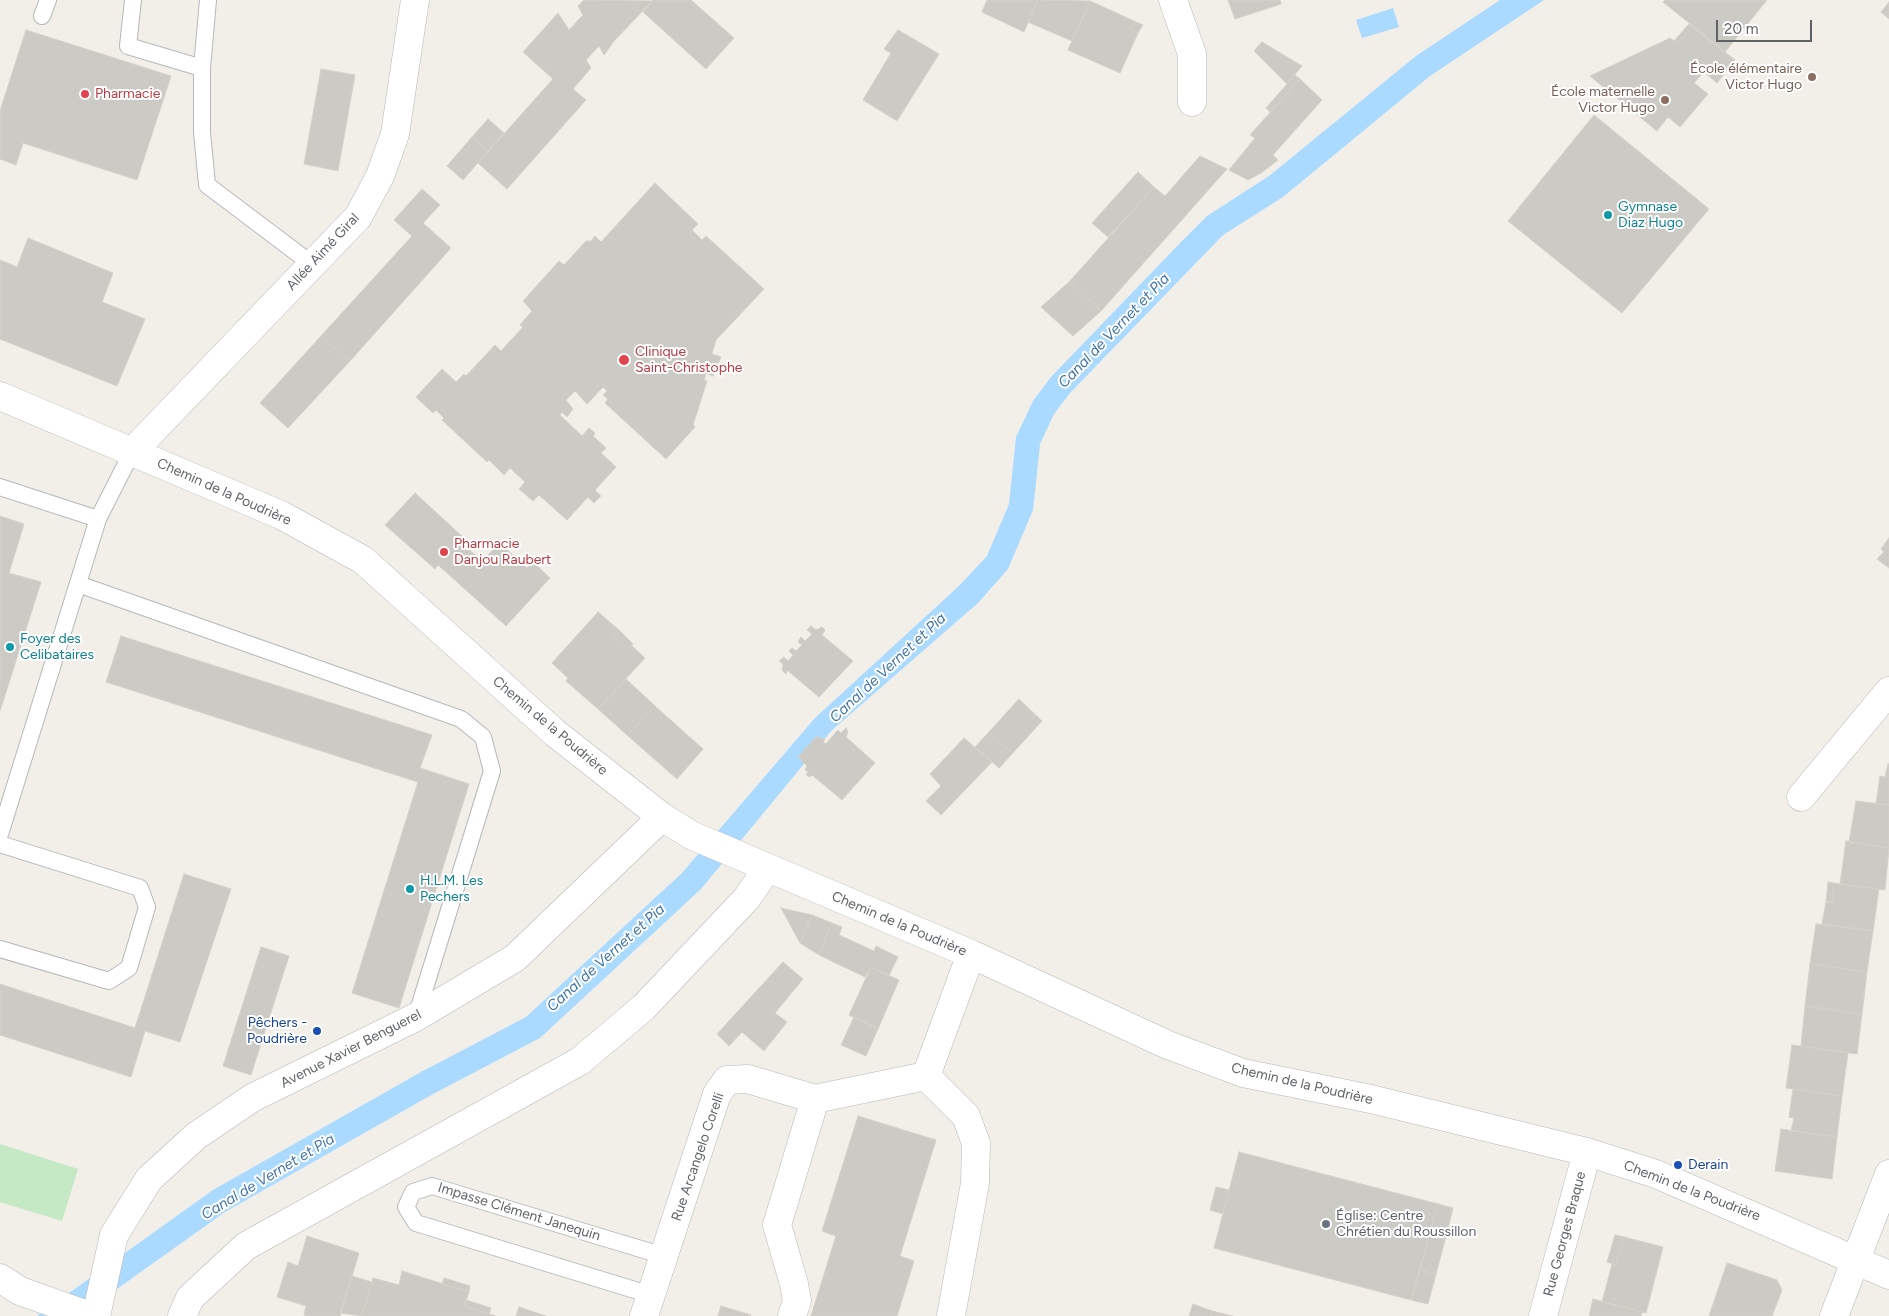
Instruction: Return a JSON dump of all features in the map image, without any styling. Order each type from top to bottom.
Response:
[{"type":"street","name":"Allée Aimé Giral","points":[[132,452],[358,217],[380,176],[395,134],[415,0]]},
{"type":"street","points":[[1173,0],[1192,54],[1192,102]]},
{"type":"street","name":"Chemin de la Poudrière","points":[[0,396],[281,515],[364,560],[556,733],[662,818],[691,835],[767,869],[971,954],[1168,1044],[1243,1073],[1372,1100],[1586,1152],[1656,1174],[1889,1274]]},
{"type":"street","points":[[1801,797],[1889,691]]},
{"type":"street","name":"Avenue Xavier Benguerel","points":[[96,1316],[114,1235],[149,1179],[196,1136],[252,1098],[416,1017],[514,958],[662,818]]},
{"type":"street","points":[[182,1316],[190,1298],[246,1246],[580,1061],[644,1007],[747,898],[767,869]]},
{"type":"street","points":[[951,1316],[975,1183],[976,1144],[966,1116],[926,1076],[971,954]]},
{"type":"street","name":"Rue Arcangelo Corelli","points":[[647,1306],[717,1094],[727,1080],[748,1079],[815,1099],[926,1076]]},
{"type":"street","points":[[792,1316],[797,1301],[794,1284],[776,1225],[815,1099]]},
{"type":"street","name":"Rue Georges Braque","points":[[1543,1316],[1586,1152]]},
{"type":"street","points":[[1834,1316],[1889,1174]]},
{"type":"street","points":[[10,1284],[36,1316]]},
{"type":"street","points":[[10,1284],[90,1316]]},
{"type":"lane","points":[[42,16],[48,0]]},
{"type":"lane","points":[[133,0],[128,46],[202,68]]},
{"type":"lane","points":[[208,0],[202,68],[202,132],[207,185],[313,264]]},
{"type":"lane","points":[[0,834],[98,519],[132,452]]},
{"type":"lane","points":[[0,487],[98,519]]},
{"type":"lane","points":[[78,584],[461,719],[483,738],[492,771],[416,1017]]},
{"type":"lane","points":[[0,844],[140,888],[147,907],[129,968],[109,981],[0,949]]},
{"type":"lane","name":"Impasse Clément Janequin","points":[[647,1306],[416,1223],[406,1207],[413,1192],[432,1186],[664,1256]]},
{"type":"green space","points":[[0,1144],[78,1169],[62,1221],[0,1202]]},
{"type":"water","name":"Canal de Vernet et Pia","points":[[1500,0],[1544,0],[1430,76],[1283,197],[1223,235],[1070,393],[1054,414],[1040,444],[1033,510],[1008,569],[978,603],[831,731],[701,889],[540,1038],[433,1094],[225,1212],[79,1316],[37,1316],[213,1190],[421,1072],[526,1017],[682,873],[815,718],[960,585],[987,556],[1009,504],[1016,437],[1033,401],[1051,377],[1207,216],[1269,176],[1416,56]]},
{"type":"water","points":[[1393,8],[1399,27],[1362,38],[1356,20]]},
{"type":"building","points":[[584,0],[652,1],[614,41],[604,55],[599,46],[586,60],[591,68],[573,89],[586,100],[507,189],[478,163],[553,79],[523,52],[558,13],[569,30],[583,15],[578,6]]},
{"type":"building","points":[[653,0],[691,0],[734,38],[706,69],[643,12]]},
{"type":"building","points":[[987,0],[1038,0],[1024,32],[982,12]]},
{"type":"building","points":[[1038,0],[1090,1],[1072,41],[1028,22]]},
{"type":"building","points":[[1228,0],[1280,0],[1281,4],[1235,19]]},
{"type":"building","points":[[1665,0],[1767,0],[1725,52],[1663,2]]},
{"type":"building","points":[[1090,1],[1134,21],[1129,29],[1138,33],[1120,73],[1068,50]]},
{"type":"building","points":[[1889,2],[1889,19],[1881,12]]},
{"type":"building","points":[[1134,21],[1143,25],[1138,33],[1129,29]]},
{"type":"building","points":[[1689,24],[1735,60],[1717,83],[1704,72],[1694,83],[1708,94],[1680,127],[1668,117],[1657,131],[1590,76],[1670,38],[1674,41]]},
{"type":"building","name":"Pharmacie","points":[[26,30],[171,76],[137,180],[23,143],[16,165],[0,159],[0,111]]},
{"type":"building","points":[[898,30],[939,54],[897,121],[863,100],[891,53],[884,49]]},
{"type":"building","points":[[1262,42],[1302,66],[1287,84],[1254,51]]},
{"type":"building","points":[[321,69],[355,75],[338,171],[304,164]]},
{"type":"building","points":[[1295,75],[1300,79],[1270,112],[1266,108]]},
{"type":"building","points":[[1300,79],[1322,100],[1273,155],[1278,160],[1248,180],[1229,170],[1255,138],[1250,135]]},
{"type":"building","name":"Gymnase Diaz Hugo","points":[[1594,115],[1709,209],[1622,313],[1508,221]]},
{"type":"building","points":[[488,119],[504,133],[488,151],[472,137]]},
{"type":"building","points":[[472,137],[488,151],[463,180],[447,166]]},
{"type":"building","points":[[1200,156],[1227,169],[1101,311],[1069,282],[1154,187],[1165,196]]},
{"type":"building","points":[[1138,172],[1154,187],[1108,237],[1092,223]]},
{"type":"building","points":[[655,183],[698,224],[692,230],[702,240],[706,236],[764,289],[716,340],[712,354],[721,357],[713,376],[706,373],[704,380],[707,381],[693,425],[695,427],[666,459],[605,403],[608,399],[603,395],[607,391],[603,387],[587,404],[575,391],[566,400],[573,409],[567,417],[562,412],[560,415],[582,436],[589,428],[595,433],[593,436],[606,448],[601,453],[616,467],[595,490],[601,496],[594,503],[588,497],[567,520],[539,495],[533,501],[519,489],[525,482],[510,468],[504,475],[489,460],[487,462],[442,420],[444,418],[436,410],[433,413],[416,397],[442,369],[456,382],[464,374],[466,376],[495,345],[501,351],[523,327],[520,325],[532,311],[523,301],[559,261],[564,265],[586,241],[591,241],[595,236],[601,242]]},
{"type":"building","points":[[422,189],[440,205],[423,223],[451,248],[350,361],[321,336],[412,236],[394,220]]},
{"type":"building","points":[[28,238],[113,273],[102,302],[145,319],[117,386],[0,339],[0,260],[17,267]]},
{"type":"building","points":[[1069,282],[1101,311],[1073,336],[1041,307]]},
{"type":"building","points":[[321,336],[350,361],[288,428],[260,403]]},
{"type":"building","name":"Pharmacie Danjou Raubert","points":[[415,493],[464,538],[461,542],[482,561],[500,543],[527,568],[533,562],[550,578],[506,626],[438,565],[435,569],[385,525]]},
{"type":"building","name":"Foyer des Celibataires","points":[[0,516],[24,524],[9,573],[41,582],[0,711]]},
{"type":"building","points":[[1889,538],[1889,568],[1877,559],[1884,552],[1881,549]]},
{"type":"building","points":[[598,612],[619,630],[613,635],[629,649],[632,646],[645,658],[598,709],[566,681],[568,678],[552,663]]},
{"type":"building","points":[[811,626],[816,630],[822,627],[825,630],[822,635],[853,661],[819,697],[787,670],[786,674],[782,670],[783,664],[779,661],[784,657],[788,661],[793,655],[789,651],[792,648],[796,651],[802,645],[798,642],[801,637],[805,641],[812,634],[807,630]]},
{"type":"building","points":[[619,630],[633,644],[629,649],[613,635]]},
{"type":"building","name":"H.L.M. Les Pechers","points":[[121,636],[432,735],[420,768],[469,784],[399,1008],[352,993],[418,782],[106,682]]},
{"type":"building","points":[[626,679],[655,706],[627,735],[598,709]]},
{"type":"building","points":[[1019,699],[1042,721],[1012,754],[989,732]]},
{"type":"building","points":[[655,706],[703,749],[677,779],[627,735]]},
{"type":"building","points":[[846,728],[848,732],[846,737],[875,763],[842,800],[812,775],[810,777],[806,775],[808,772],[805,770],[807,766],[798,757],[816,737],[825,739],[823,742],[826,744],[838,730],[841,733]]},
{"type":"building","points":[[989,732],[1012,754],[999,768],[975,747]]},
{"type":"building","points":[[964,738],[992,762],[941,815],[926,801],[941,786],[930,774]]},
{"type":"building","points":[[1888,764],[1889,805],[1876,804],[1880,776],[1885,777]]},
{"type":"building","points":[[1856,801],[1889,805],[1889,848],[1849,842]]},
{"type":"building","points":[[1846,841],[1889,848],[1885,890],[1840,884]]},
{"type":"building","points":[[184,874],[231,889],[180,1042],[145,1031],[131,1077],[0,1035],[0,984],[135,1028]]},
{"type":"building","points":[[1828,882],[1834,883],[1832,902],[1826,902]]},
{"type":"building","points":[[1834,883],[1879,889],[1873,931],[1822,924],[1826,902],[1832,902]]},
{"type":"building","points":[[781,908],[812,915],[800,943]]},
{"type":"building","points":[[812,915],[832,923],[819,955],[800,943]]},
{"type":"building","points":[[832,923],[842,927],[839,935],[874,951],[876,946],[898,957],[889,975],[871,967],[865,977],[819,955]]},
{"type":"building","points":[[1816,924],[1873,931],[1867,972],[1810,964]]},
{"type":"building","points":[[261,947],[289,956],[251,1075],[223,1066]]},
{"type":"building","points":[[783,962],[803,979],[775,1013],[787,1022],[764,1051],[742,1032],[729,1046],[717,1034]]},
{"type":"building","points":[[1810,964],[1867,972],[1862,1014],[1805,1006]]},
{"type":"building","points":[[871,967],[899,980],[878,1029],[849,1015]]},
{"type":"building","points":[[1805,1006],[1862,1014],[1857,1054],[1801,1046]]},
{"type":"building","points":[[854,1017],[878,1029],[866,1056],[841,1045]]},
{"type":"building","points":[[1792,1045],[1848,1053],[1842,1096],[1786,1088]]},
{"type":"building","points":[[1793,1089],[1842,1096],[1837,1137],[1791,1131],[1794,1118],[1789,1117]]},
{"type":"building","points":[[858,1116],[936,1140],[900,1256],[914,1261],[897,1316],[811,1316],[836,1236],[822,1231]]},
{"type":"building","points":[[1781,1129],[1837,1137],[1832,1179],[1775,1171]]},
{"type":"building","name":"Église: Centre Chrétien du Roussillon","points":[[1239,1152],[1438,1204],[1411,1300],[1214,1248]]},
{"type":"building","points":[[1216,1187],[1229,1190],[1223,1214],[1210,1210]]},
{"type":"building","points":[[1438,1204],[1453,1208],[1445,1240],[1429,1235]]},
{"type":"building","points":[[1429,1235],[1445,1240],[1436,1274],[1420,1270]]},
{"type":"building","points":[[1615,1235],[1624,1237],[1616,1265],[1607,1262]]},
{"type":"building","points":[[307,1236],[359,1253],[340,1316],[304,1315],[306,1306],[277,1297],[288,1262],[298,1266]]},
{"type":"building","points":[[1624,1237],[1663,1247],[1646,1313],[1602,1302],[1612,1264],[1616,1265]]},
{"type":"building","points":[[1727,1263],[1777,1280],[1782,1290],[1772,1316],[1709,1316]]},
{"type":"building","points":[[1420,1270],[1436,1274],[1428,1304],[1411,1300]]},
{"type":"building","points":[[402,1271],[469,1292],[464,1306],[496,1316],[362,1316],[373,1278],[399,1285]]},
{"type":"building","points":[[352,1276],[372,1282],[362,1316],[340,1313]]},
{"type":"building","points":[[444,1278],[470,1286],[469,1292],[442,1284]]},
{"type":"building","points":[[1593,1299],[1642,1312],[1641,1316],[1589,1316]]},
{"type":"building","points":[[466,1300],[491,1308],[489,1314],[464,1306]]},
{"type":"building","points":[[1193,1304],[1212,1311],[1211,1316],[1189,1316]]},
{"type":"building","points":[[721,1306],[751,1315],[718,1316]]},
{"type":"building","points":[[519,1307],[546,1316],[516,1316]]},
{"type":"building","points":[[1212,1311],[1233,1316],[1211,1316]]},
{"type":"place","name":"École élémentaire Victor Hugo","points":[[1812,77]]},
{"type":"place","name":"Pharmacie","points":[[85,94]]},
{"type":"place","name":"École maternelle Victor Hugo","points":[[1665,100]]},
{"type":"place","name":"Gymnase Diaz Hugo","points":[[1608,215]]},
{"type":"place","name":"Clinique Saint-Christophe","points":[[624,360]]},
{"type":"place","name":"Pharmacie Danjou Raubert","points":[[444,552]]},
{"type":"place","name":"Foyer des Celibataires","points":[[10,647]]},
{"type":"place","name":"H.L.M. Les Pechers","points":[[410,889]]},
{"type":"place","name":"Pêchers - Poudrière","points":[[317,1031]]},
{"type":"place","name":"Derain","points":[[1678,1165]]},
{"type":"place","name":"Église: Centre Chrétien du Roussillon","points":[[1326,1224]]}]
